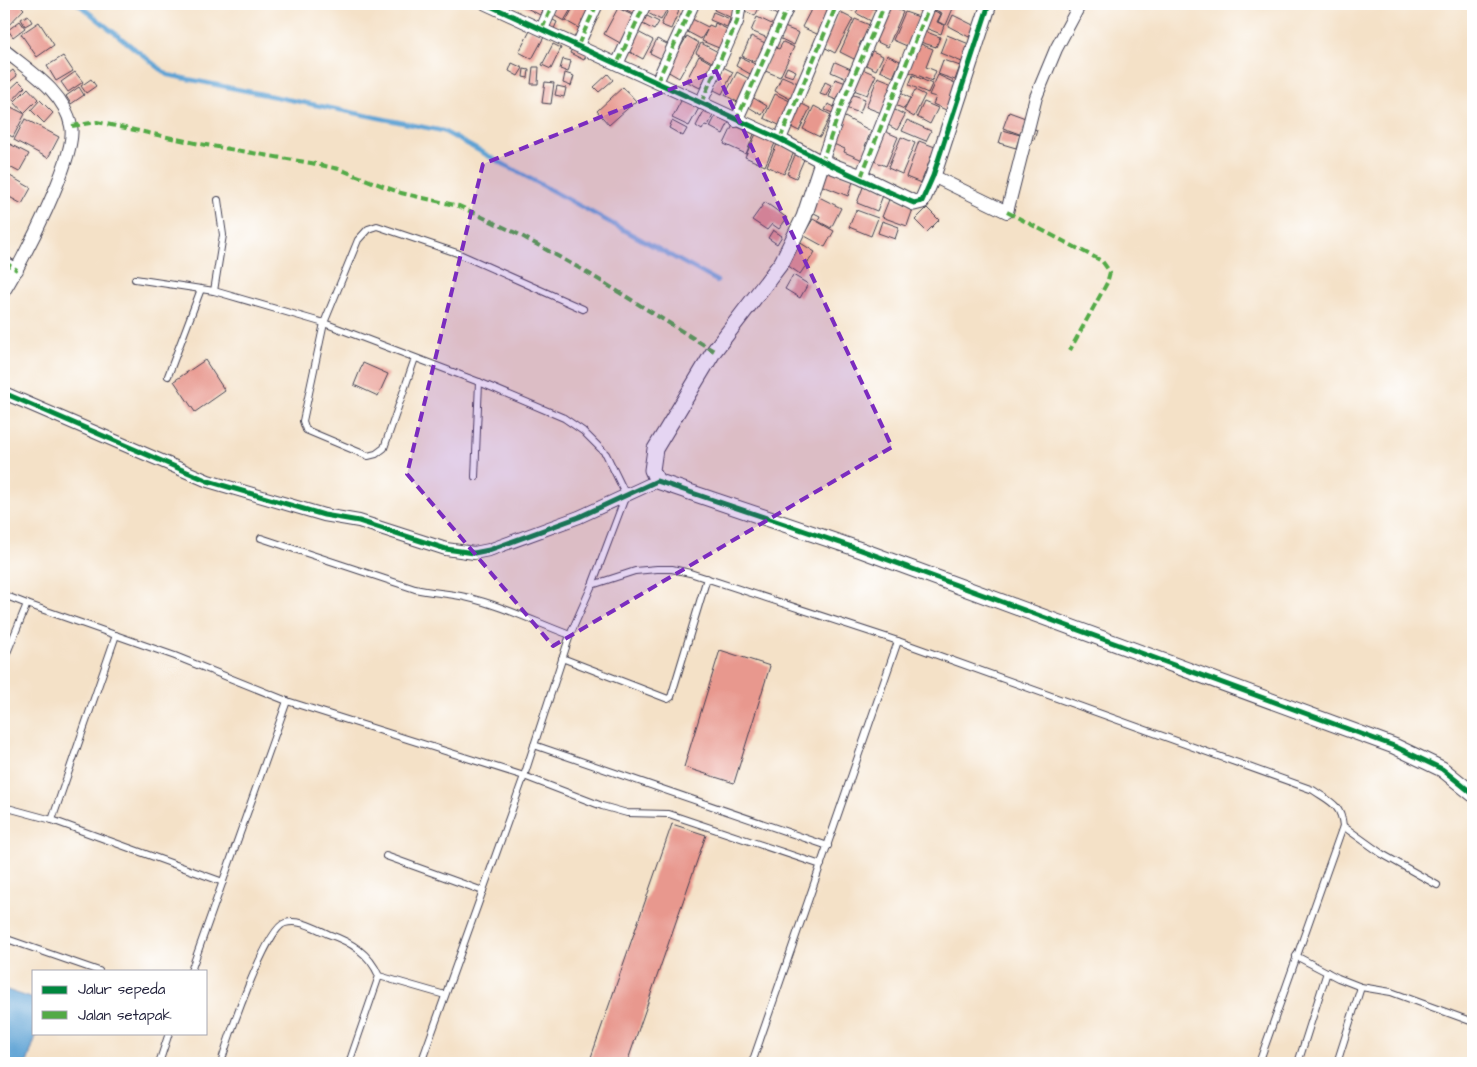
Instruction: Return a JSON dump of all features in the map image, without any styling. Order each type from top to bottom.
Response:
[{"type":"street","points":[[542,28],[553,4]]},
{"type":"street","points":[[578,45],[598,4]]},
{"type":"street","points":[[618,62],[645,4]]},
{"type":"street","points":[[658,82],[693,4]]},
{"type":"street","points":[[702,104],[737,22],[740,4]]},
{"type":"street","points":[[736,121],[789,4]]},
{"type":"street","points":[[780,139],[837,4]]},
{"type":"street","points":[[657,481],[652,470],[655,450],[693,385],[725,336],[782,262],[804,217],[842,104],[885,4]]},
{"type":"street","points":[[861,177],[930,4]]},
{"type":"street","points":[[494,6],[618,62],[736,121],[780,139],[822,162],[861,177],[914,203],[922,201],[933,176],[989,4]]},
{"type":"street","points":[[933,176],[1007,212],[1036,97],[1056,49],[1080,4]]},
{"type":"street","points":[[4,50],[45,83],[62,106],[72,126],[68,153],[47,207],[17,270],[4,291]]},
{"type":"street","points":[[4,262],[17,270]]},
{"type":"street","points":[[4,393],[208,481],[324,514],[360,521],[446,549],[474,553],[489,550],[579,517],[657,481],[861,550],[1394,746],[1442,769],[1473,794]]},
{"type":"lane","points":[[214,291],[223,235],[218,200]]},
{"type":"lane","points":[[415,358],[384,448],[376,454],[368,456],[306,430],[303,421],[324,323],[358,240],[368,229],[376,226],[457,253],[583,309]]},
{"type":"lane","points":[[135,279],[214,291],[324,323],[479,382],[564,418],[583,431],[606,454],[626,495],[592,585],[570,635],[524,776],[421,1063]]},
{"type":"lane","points":[[168,376],[201,289]]},
{"type":"lane","points":[[475,476],[479,382]]},
{"type":"lane","points":[[261,538],[415,589],[433,593],[448,593],[489,603],[570,635]]},
{"type":"lane","points":[[592,585],[635,571],[657,569],[672,569],[707,578],[898,641],[1312,790],[1333,803],[1342,813],[1343,826],[1259,1063]]},
{"type":"lane","points":[[562,658],[668,700],[671,696],[707,578]]},
{"type":"lane","points":[[4,595],[250,684],[287,701],[524,776],[602,806],[627,813],[670,814],[821,865]]},
{"type":"lane","points":[[4,660],[27,604]]},
{"type":"lane","points":[[52,820],[116,635]]},
{"type":"lane","points":[[752,1063],[898,641]]},
{"type":"lane","points":[[191,970],[287,701]]},
{"type":"lane","points":[[534,745],[828,846]]},
{"type":"lane","points":[[4,807],[52,820],[223,882]]},
{"type":"lane","points":[[1343,826],[1382,854],[1437,885]]},
{"type":"lane","points":[[386,856],[483,891]]},
{"type":"lane","points":[[221,1063],[243,1000],[274,931],[283,923],[298,922],[353,946],[373,961],[379,976],[349,1063]]},
{"type":"lane","points":[[4,938],[96,970]]},
{"type":"lane","points":[[1296,956],[1360,987],[1391,992],[1473,1022]]},
{"type":"lane","points":[[1298,1063],[1327,972]]},
{"type":"lane","points":[[379,976],[446,995]]},
{"type":"lane","points":[[1336,1063],[1360,987]]},
{"type":"lane","points":[[159,1063],[169,1034]]},
{"type":"highlighted area","points":[[716,71],[892,447],[553,646],[407,474],[483,164]]},
{"type":"water","points":[[4,989],[32,998],[32,1034],[37,1034],[27,1063],[4,1063]]},
{"type":"building","points":[[4,4],[19,4],[24,9],[6,28],[4,26]]},
{"type":"building","points":[[524,4],[546,4],[540,15],[523,6]]},
{"type":"building","points":[[555,4],[574,4],[564,21],[550,13]]},
{"type":"building","points":[[575,4],[589,4],[587,7],[593,10],[582,30],[566,21]]},
{"type":"building","points":[[617,4],[632,4],[640,8],[637,16],[616,6]]},
{"type":"building","points":[[651,4],[669,5],[661,20],[646,12]]},
{"type":"building","points":[[717,4],[738,4],[732,18],[714,10]]},
{"type":"building","points":[[742,4],[761,4],[755,16],[739,8]]},
{"type":"building","points":[[763,4],[785,4],[779,16],[762,7]]},
{"type":"building","points":[[814,4],[833,6],[819,35],[802,27]]},
{"type":"building","points":[[838,4],[856,4],[853,11]]},
{"type":"building","points":[[861,4],[877,10],[871,21],[856,13]]},
{"type":"building","points":[[906,4],[927,4],[923,12]]},
{"type":"building","points":[[938,4],[954,6],[946,25],[938,22],[942,13],[935,10]]},
{"type":"building","points":[[886,5],[903,12],[888,47],[871,39]]},
{"type":"building","points":[[670,6],[679,11],[671,29],[661,25]]},
{"type":"building","points":[[618,8],[636,17],[622,44],[604,34]]},
{"type":"building","points":[[930,9],[941,14],[937,22],[944,25],[941,34],[923,27]]},
{"type":"building","points":[[713,12],[730,19],[727,27],[710,20]]},
{"type":"building","points":[[839,12],[853,19],[835,53],[822,46]]},
{"type":"building","points":[[905,12],[919,17],[907,46],[893,40]]},
{"type":"building","points":[[643,14],[659,22],[654,30],[639,22]]},
{"type":"building","points":[[28,15],[32,22],[25,26],[21,19]]},
{"type":"building","points":[[953,15],[975,26],[969,37],[948,26]]},
{"type":"building","points":[[757,17],[776,26],[770,39],[751,31]]},
{"type":"building","points":[[549,18],[557,22],[553,31],[545,27]]},
{"type":"building","points":[[690,18],[708,27],[709,25],[714,27],[715,23],[727,29],[719,48],[702,41],[707,30],[701,39],[684,30]]},
{"type":"building","points":[[855,19],[872,26],[866,40],[863,38],[859,45],[863,47],[856,60],[840,52]]},
{"type":"building","points":[[20,21],[25,28],[13,37],[8,30]]},
{"type":"building","points":[[39,22],[54,45],[37,57],[21,34]]},
{"type":"building","points":[[782,26],[799,33],[794,45],[777,37]]},
{"type":"building","points":[[531,29],[544,37],[532,59],[519,52]]},
{"type":"building","points":[[921,30],[940,37],[936,47],[917,41]]},
{"type":"building","points":[[636,31],[653,40],[643,59],[626,50]]},
{"type":"building","points":[[947,35],[969,44],[962,62],[940,53]]},
{"type":"building","points":[[687,36],[699,43],[679,78],[667,71]]},
{"type":"building","points":[[751,36],[767,44],[757,63],[742,56]]},
{"type":"building","points":[[657,39],[671,46],[664,60],[650,53]]},
{"type":"building","points":[[783,42],[794,47],[780,77],[763,70],[774,47],[779,49]]},
{"type":"building","points":[[701,43],[718,52],[712,62],[696,53]]},
{"type":"building","points":[[918,43],[933,49],[926,67],[936,71],[932,81],[907,71]]},
{"type":"building","points":[[553,44],[561,48],[551,69],[542,65]]},
{"type":"building","points":[[574,44],[588,51],[584,60],[570,53]]},
{"type":"building","points":[[868,49],[883,56],[876,70],[862,63]]},
{"type":"building","points":[[887,55],[900,61],[893,77],[880,71]]},
{"type":"building","points":[[63,56],[73,71],[56,81],[47,66]]},
{"type":"building","points":[[699,56],[713,64],[700,88],[686,81]]},
{"type":"building","points":[[740,57],[757,65],[752,75],[736,66]]},
{"type":"building","points":[[563,59],[571,61],[568,72],[560,69]]},
{"type":"building","points":[[943,60],[960,66],[955,80],[938,74]]},
{"type":"building","points":[[835,62],[853,70],[849,80],[831,72]]},
{"type":"building","points":[[512,63],[523,68],[518,76],[509,71]]},
{"type":"building","points":[[533,67],[539,67],[538,84],[531,84]]},
{"type":"building","points":[[723,67],[733,72],[722,94],[712,89]]},
{"type":"building","points":[[787,67],[796,71],[793,77],[784,74]]},
{"type":"building","points":[[860,68],[876,75],[867,95],[851,89]]},
{"type":"building","points":[[524,69],[529,70],[528,78],[523,77]]},
{"type":"building","points":[[13,70],[17,76],[8,83],[4,77]]},
{"type":"building","points":[[75,72],[83,82],[68,92],[61,82]]},
{"type":"building","points":[[737,72],[753,81],[741,104],[725,95]]},
{"type":"building","points":[[565,73],[574,76],[571,86],[563,83]]},
{"type":"building","points":[[608,74],[613,80],[599,92],[594,87]]},
{"type":"building","points":[[913,75],[932,84],[928,93],[909,85]]},
{"type":"building","points":[[938,75],[957,84],[946,110],[933,104],[936,97],[929,95]]},
{"type":"building","points":[[782,76],[800,84],[792,100],[775,91]]},
{"type":"building","points":[[878,77],[896,84],[884,114],[866,107]]},
{"type":"building","points":[[91,79],[96,86],[86,93],[81,86]]},
{"type":"building","points":[[835,79],[849,84],[842,102],[829,97]]},
{"type":"building","points":[[19,81],[25,87],[13,100],[6,93]]},
{"type":"building","points":[[545,82],[554,83],[551,104],[542,103]]},
{"type":"building","points":[[825,82],[831,85],[826,96],[820,94]]},
{"type":"building","points":[[557,86],[566,88],[564,97],[555,95]]},
{"type":"building","points":[[79,87],[84,95],[71,104],[66,96]]},
{"type":"building","points":[[623,87],[636,101],[609,125],[597,111]]},
{"type":"building","points":[[28,88],[38,99],[24,113],[14,102]]},
{"type":"building","points":[[915,90],[925,95],[914,117],[904,111]]},
{"type":"building","points":[[897,91],[910,98],[904,109],[891,103]]},
{"type":"building","points":[[848,93],[865,99],[860,113],[843,107]]},
{"type":"building","points":[[775,94],[792,102],[781,126],[764,118]]},
{"type":"building","points":[[752,97],[767,106],[762,115],[747,106]]},
{"type":"building","points":[[682,99],[699,108],[689,126],[672,118]]},
{"type":"building","points":[[40,100],[53,113],[44,123],[31,110]]},
{"type":"building","points":[[798,102],[810,108],[799,131],[787,125]]},
{"type":"building","points":[[924,102],[938,108],[930,124],[917,117]]},
{"type":"building","points":[[5,104],[25,114],[13,137],[4,133]]},
{"type":"building","points":[[828,104],[837,108],[835,114],[825,110]]},
{"type":"building","points":[[814,106],[831,115],[820,137],[803,129]]},
{"type":"building","points":[[891,108],[905,115],[897,130],[883,122]]},
{"type":"building","points":[[705,109],[714,113],[708,126],[705,125],[702,130],[696,126]]},
{"type":"building","points":[[1009,112],[1028,119],[1022,135],[1003,128]]},
{"type":"building","points":[[716,115],[729,122],[723,134],[710,127]]},
{"type":"building","points":[[841,115],[871,131],[865,146],[870,149],[865,161],[844,152],[845,149],[829,142]]},
{"type":"building","points":[[25,119],[59,137],[48,158],[14,140]]},
{"type":"building","points":[[907,120],[931,131],[926,141],[902,131]]},
{"type":"building","points":[[672,121],[687,129],[683,136],[669,128]]},
{"type":"building","points":[[733,125],[754,134],[746,154],[724,144]]},
{"type":"building","points":[[1030,127],[1037,130],[1034,140],[1027,137]]},
{"type":"building","points":[[882,130],[898,137],[886,166],[869,159]]},
{"type":"building","points":[[1003,130],[1020,135],[1016,148],[999,143]]},
{"type":"building","points":[[756,134],[775,143],[765,166],[745,157]]},
{"type":"building","points":[[901,137],[915,143],[902,174],[888,168]]},
{"type":"building","points":[[4,141],[29,154],[19,172],[4,164]]},
{"type":"building","points":[[919,141],[935,147],[921,183],[906,177]]},
{"type":"building","points":[[777,144],[794,152],[784,174],[767,166]]},
{"type":"building","points":[[796,153],[805,157],[796,178],[787,174]]},
{"type":"building","points":[[824,168],[854,179],[848,196],[818,184]]},
{"type":"building","points":[[10,176],[31,188],[22,204],[4,194],[4,187]]},
{"type":"building","points":[[865,182],[885,190],[877,211],[857,203]]},
{"type":"building","points":[[815,195],[841,208],[831,228],[818,221],[820,216],[808,210]]},
{"type":"building","points":[[890,197],[914,206],[907,226],[882,217]]},
{"type":"building","points":[[765,202],[787,218],[779,229],[772,224],[767,230],[752,220]]},
{"type":"building","points":[[927,208],[939,220],[927,232],[915,220]]},
{"type":"building","points":[[856,210],[878,218],[871,236],[849,227]]},
{"type":"building","points":[[813,219],[834,231],[825,247],[803,235]]},
{"type":"building","points":[[882,221],[899,227],[895,239],[878,233]]},
{"type":"building","points":[[773,230],[782,236],[777,244],[768,238]]},
{"type":"building","points":[[799,242],[815,252],[800,274],[784,263]]},
{"type":"building","points":[[793,275],[808,284],[800,298],[785,289]]},
{"type":"building","points":[[205,360],[225,391],[195,412],[174,381]]},
{"type":"building","points":[[363,363],[388,374],[378,396],[354,385]]},
{"type":"building","points":[[720,650],[770,666],[734,783],[684,767]]},
{"type":"building","points":[[672,824],[706,835],[627,1063],[589,1063]]},
{"type":"waterway","points":[[78,4],[168,75],[443,131],[717,281]]},
{"type":"marked path","points":[[542,29],[553,4]]},
{"type":"marked path","points":[[578,45],[597,4]]},
{"type":"marked path","points":[[618,62],[645,4]]},
{"type":"marked path","points":[[657,82],[693,4]]},
{"type":"marked path","points":[[701,103],[737,22],[740,4]]},
{"type":"marked path","points":[[736,121],[789,4]]},
{"type":"marked path","points":[[780,139],[837,4]]},
{"type":"marked path","points":[[821,161],[842,104],[885,4]]},
{"type":"marked path","points":[[861,177],[930,4]]},
{"type":"marked path","points":[[72,126],[97,122],[200,144],[311,163],[339,169],[401,193],[459,206],[518,234],[588,273],[714,351]]},
{"type":"marked path","points":[[1007,212],[1102,261],[1110,272],[1107,283],[1070,350]]},
{"type":"marked path","points":[[4,262],[17,270]]},
{"type":"cycle path","points":[[486,4],[780,139],[829,165],[914,203],[922,201],[933,176],[989,4]]},
{"type":"cycle path","points":[[4,393],[208,481],[324,515],[359,521],[446,549],[474,553],[489,550],[579,517],[657,481],[861,550],[1394,746],[1442,769],[1473,794]]}]
